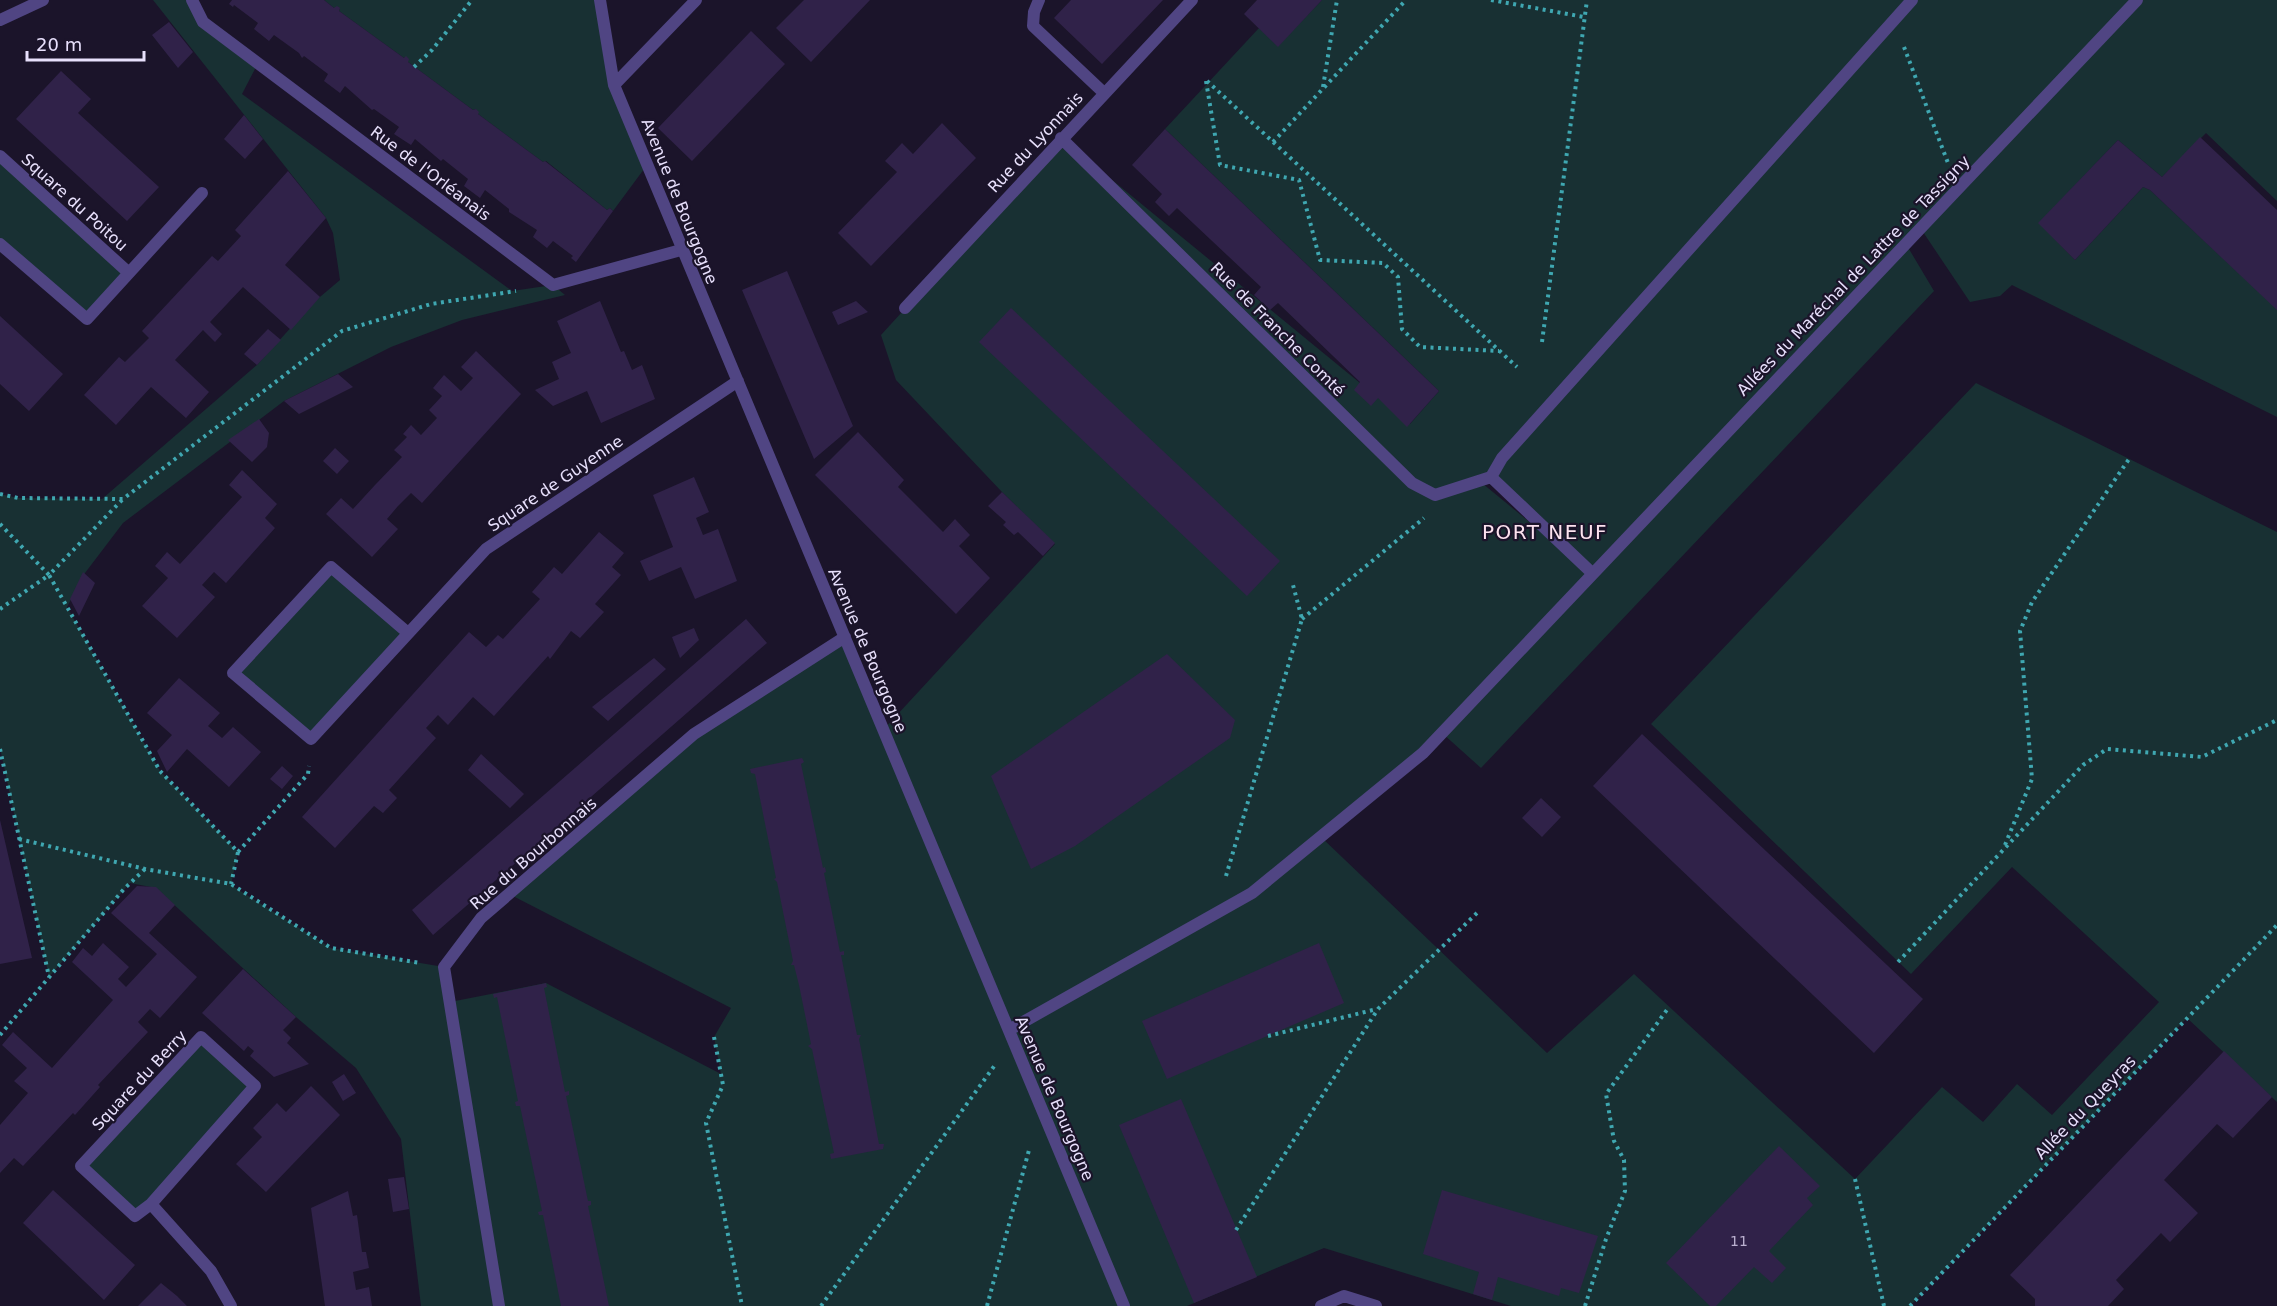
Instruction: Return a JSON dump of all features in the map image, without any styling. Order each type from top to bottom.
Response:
[{"type":"street","points":[[0,20],[43,0]]},
{"type":"street","name":"Rue de l'Orléanais","points":[[192,0],[203,22],[553,285]]},
{"type":"street","name":"Avenue de Bourgogne","points":[[600,0],[614,85],[1124,1306]]},
{"type":"street","points":[[614,85],[696,0]]},
{"type":"street","points":[[1039,0],[1034,12],[1033,26],[1104,93]]},
{"type":"street","name":"Rue du Lyonnais","points":[[905,308],[1192,0]]},
{"type":"street","points":[[1435,495],[1491,477],[1502,458],[1912,0]]},
{"type":"street","name":"Allées du Maréchal de Lattre de Tassigny","points":[[1011,1035],[1252,893],[1422,753],[1591,572],[2138,0]]},
{"type":"street","name":"Rue de Franche Comté","points":[[1061,138],[1400,472],[1412,483],[1435,495]]},
{"type":"street","name":"Square du Poitou","points":[[0,156],[129,273]]},
{"type":"street","name":"Square du Poitou","points":[[0,244],[87,319],[202,193]]},
{"type":"street","points":[[553,285],[681,250]]},
{"type":"street","name":"Square de Guyenne","points":[[311,739],[486,549],[738,381]]},
{"type":"street","points":[[1491,477],[1591,572]]},
{"type":"street","points":[[311,739],[233,673],[330,567],[408,633]]},
{"type":"street","name":"Rue du Bourbonnais","points":[[444,966],[481,918],[694,734],[845,638]]},
{"type":"street","points":[[444,966],[499,1306]]},
{"type":"street","name":"Square du Berry","points":[[201,1037],[255,1086],[151,1204],[135,1216],[81,1166],[201,1037]]},
{"type":"street","points":[[151,1204],[211,1271],[231,1306]]},
{"type":"street","points":[[1321,1306],[1344,1296],[1376,1306]]},
{"type":"path","points":[[414,67],[432,50],[472,0]]},
{"type":"path","points":[[1323,88],[1337,0]]},
{"type":"path","points":[[1273,142],[1406,0]]},
{"type":"path","points":[[1491,0],[1584,17]]},
{"type":"path","points":[[1542,342],[1587,0]]},
{"type":"path","points":[[1894,20],[1958,190]]},
{"type":"path","points":[[1499,351],[1420,347],[1402,329],[1398,277],[1383,263],[1320,260],[1299,180],[1220,165],[1206,81],[1273,142],[1499,351],[1517,368]]},
{"type":"path","points":[[0,609],[49,575],[123,499],[342,331],[431,304],[553,285]]},
{"type":"path","points":[[2004,849],[2032,779],[2020,631],[2032,602],[2129,459]]},
{"type":"path","points":[[0,494],[18,498],[123,499]]},
{"type":"path","points":[[1302,619],[1423,519],[1435,495]]},
{"type":"path","points":[[0,524],[49,575],[160,771],[238,852]]},
{"type":"path","points":[[1215,914],[1302,619],[1293,585]]},
{"type":"path","points":[[1898,962],[2082,765],[2107,749],[2202,757],[2277,720]]},
{"type":"path","points":[[231,884],[238,852],[308,774],[311,739]]},
{"type":"path","points":[[0,748],[49,977]]},
{"type":"path","points":[[19,839],[144,869],[231,884],[331,948],[444,966]]},
{"type":"path","points":[[0,1035],[124,889],[144,869]]},
{"type":"path","points":[[1236,1230],[1378,1009],[1478,912]]},
{"type":"path","name":"Allée du Queyras","points":[[1910,1306],[2277,925]]},
{"type":"path","points":[[1585,1306],[1606,1239],[1625,1191],[1624,1160],[1614,1141],[1606,1094],[1670,1007]]},
{"type":"path","points":[[1268,1036],[1378,1009]]},
{"type":"path","points":[[821,1306],[1011,1035]]},
{"type":"path","points":[[714,1037],[723,1086],[706,1122],[742,1306]]},
{"type":"path","points":[[987,1306],[1041,1106]]},
{"type":"path","points":[[1855,1179],[1884,1306]]},
{"type":"green space","points":[[153,0],[192,0],[203,22],[258,63],[242,94],[512,291],[553,285],[565,295],[462,320],[391,347],[284,401],[123,523],[85,573],[67,607],[160,771],[238,852],[231,885],[331,948],[444,967],[450,1002],[546,983],[721,1074],[714,1037],[731,1008],[509,894],[694,734],[845,637],[884,729],[1055,544],[1002,492],[896,380],[881,335],[1061,138],[1410,424],[1439,391],[1165,129],[1259,28],[1278,46],[1322,0],[2277,0],[2277,201],[2206,133],[2162,177],[2118,140],[2039,223],[2075,260],[2143,187],[2150,190],[2277,309],[2277,417],[2012,285],[2000,296],[1970,302],[1921,229],[1906,244],[1934,291],[1481,768],[1442,733],[1321,837],[1547,1053],[1634,974],[1855,1179],[1942,1087],[1983,1122],[2017,1084],[2052,1115],[2159,1002],[2012,867],[1911,974],[1651,724],[1976,383],[2277,532],[2277,1102],[2187,1018],[1910,1306],[1511,1306],[1324,1248],[1187,1306],[421,1306],[401,1139],[356,1068],[296,1017],[156,888],[130,883],[49,977],[0,748],[0,494],[18,498],[102,499],[257,365],[314,302],[340,280],[333,233],[326,218]],"holes":[[[1491,477],[1582,565],[1477,479]]]},
{"type":"green space","points":[[324,0],[600,0],[614,85],[647,165],[613,211],[610,208],[607,210],[546,161],[543,162],[478,114],[476,109],[473,110],[408,62],[406,57],[404,58],[339,11],[340,8],[334,8]]},
{"type":"green space","points":[[0,156],[129,273],[87,319],[0,244]]},
{"type":"green space","points":[[331,567],[408,633],[311,739],[233,673]]},
{"type":"green space","points":[[201,1037],[255,1086],[135,1216],[81,1166]]},
{"type":"building","points":[[232,0],[324,0],[334,8],[337,6],[340,8],[339,11],[404,58],[406,56],[409,59],[408,62],[473,110],[476,109],[478,114],[543,162],[545,161],[607,210],[610,208],[613,211],[576,262],[571,258],[573,256],[553,241],[547,248],[533,237],[537,230],[509,212],[509,209],[485,190],[480,198],[464,186],[468,179],[443,159],[441,161],[415,139],[411,145],[394,134],[399,127],[374,109],[372,110],[345,86],[340,93],[324,81],[328,74],[304,56],[302,58],[299,53],[274,35],[269,41],[254,29],[258,23],[234,5],[233,7],[229,4]]},
{"type":"building","points":[[804,0],[870,0],[811,62],[776,28]]},
{"type":"building","points":[[1071,0],[1163,0],[1102,64],[1054,18]]},
{"type":"building","points":[[1257,0],[1322,0],[1278,47],[1244,14]]},
{"type":"building","points":[[169,22],[193,52],[178,68],[152,35]]},
{"type":"building","points":[[751,31],[785,64],[692,161],[658,128]]},
{"type":"building","points":[[61,71],[91,99],[78,113],[159,187],[127,221],[16,119]]},
{"type":"building","points":[[244,115],[263,139],[245,159],[224,139]]},
{"type":"building","points":[[942,123],[976,158],[871,266],[838,233],[897,172],[885,161],[902,143],[913,154]]},
{"type":"building","points":[[1165,129],[1439,391],[1407,427],[1378,398],[1371,406],[1354,390],[1360,382],[1278,303],[1270,310],[1254,295],[1261,287],[1177,208],[1169,216],[1155,202],[1162,194],[1132,165]]},
{"type":"building","points":[[2200,137],[2277,210],[2277,310],[2150,190],[2143,187],[2075,260],[2038,223],[2118,140],[2162,177]]},
{"type":"building","points":[[288,171],[326,218],[285,265],[320,297],[291,330],[243,287],[210,322],[222,334],[215,342],[203,330],[175,360],[209,392],[186,418],[151,387],[116,425],[84,395],[119,357],[125,362],[149,338],[142,331],[212,256],[218,261],[241,236],[235,230]]},
{"type":"building","points":[[787,271],[853,426],[814,459],[742,290]]},
{"type":"building","points":[[600,301],[621,352],[624,351],[632,370],[642,365],[655,399],[601,423],[587,391],[553,406],[535,390],[559,379],[552,362],[571,353],[557,321]]},
{"type":"building","points":[[856,301],[868,312],[838,325],[832,312]]},
{"type":"building","points":[[1011,308],[1280,561],[1247,596],[979,342]]},
{"type":"building","points":[[0,316],[63,374],[29,411],[0,384]]},
{"type":"building","points":[[268,329],[281,340],[257,365],[244,354]]},
{"type":"building","points":[[476,351],[521,394],[422,503],[411,493],[398,506],[387,519],[398,529],[372,557],[326,514],[341,498],[353,509],[402,457],[394,450],[407,437],[403,434],[411,425],[421,435],[437,418],[429,410],[442,396],[433,388],[444,375],[461,391],[473,378],[461,367]]},
{"type":"building","points":[[338,374],[353,387],[299,414],[284,401]]},
{"type":"building","points":[[259,419],[269,433],[267,447],[252,462],[228,440]]},
{"type":"building","points":[[858,432],[904,480],[898,487],[943,532],[955,519],[970,535],[959,546],[990,578],[956,614],[815,475]]},
{"type":"building","points":[[335,448],[349,461],[337,474],[323,461]]},
{"type":"building","points":[[242,470],[277,504],[265,518],[275,528],[226,583],[214,572],[202,585],[215,597],[177,638],[142,606],[168,578],[155,566],[167,552],[180,564],[242,497],[229,485]]},
{"type":"building","points":[[694,477],[709,512],[696,518],[703,535],[718,529],[737,581],[695,599],[681,567],[649,581],[640,561],[673,547],[653,495]]},
{"type":"building","points":[[1002,492],[1055,543],[1043,556],[1018,532],[1014,535],[1003,525],[1006,522],[988,506]]},
{"type":"building","points":[[599,532],[624,553],[612,567],[621,575],[595,604],[604,612],[580,638],[571,631],[550,659],[548,656],[494,716],[473,697],[448,725],[438,715],[426,728],[436,738],[389,790],[397,798],[383,813],[374,806],[335,848],[302,817],[469,632],[486,647],[498,635],[503,639],[540,599],[532,592],[554,567],[562,574]]},
{"type":"building","points":[[83,572],[95,583],[79,616],[70,599]]},
{"type":"building","points":[[746,619],[767,643],[433,935],[412,910]]},
{"type":"building","points":[[694,628],[699,640],[680,658],[672,637]]},
{"type":"building","points":[[1167,654],[1235,720],[1230,738],[1075,846],[1031,869],[991,776]]},
{"type":"building","points":[[654,658],[666,669],[608,721],[592,707]]},
{"type":"building","points":[[179,678],[220,713],[208,726],[222,738],[233,727],[261,752],[229,787],[187,749],[167,772],[157,751],[172,735],[147,713]]},
{"type":"building","points":[[1642,734],[1923,999],[1874,1053],[1593,786]]},
{"type":"building","points":[[481,754],[524,794],[510,808],[468,770]]},
{"type":"building","points":[[802,758],[804,762],[801,764],[823,868],[825,867],[826,872],[824,873],[840,952],[844,951],[844,955],[841,955],[857,1035],[861,1035],[859,1039],[879,1144],[884,1144],[883,1149],[831,1159],[830,1154],[834,1153],[812,1049],[808,1046],[811,1044],[799,985],[794,965],[791,965],[793,961],[777,882],[774,879],[776,878],[755,774],[751,773],[750,769]]},
{"type":"building","points":[[282,766],[293,776],[282,789],[270,779]]},
{"type":"building","points":[[1541,798],[1561,817],[1542,837],[1522,818]]},
{"type":"building","points":[[0,820],[32,958],[0,964]]},
{"type":"building","points":[[137,886],[156,887],[175,905],[149,933],[197,977],[160,1018],[150,1009],[138,1022],[148,1032],[98,1085],[100,1087],[75,1115],[73,1113],[23,1166],[14,1158],[0,1173],[0,1125],[28,1093],[14,1081],[27,1068],[2,1045],[13,1032],[52,1068],[113,1000],[72,962],[83,948],[92,956],[103,943],[129,967],[118,979],[126,987],[157,954],[111,913]]},
{"type":"building","points":[[1319,943],[1344,1003],[1167,1079],[1142,1021]]},
{"type":"building","points":[[243,969],[296,1017],[283,1030],[291,1038],[287,1043],[309,1064],[274,1077],[250,1056],[254,1051],[248,1046],[244,1051],[202,1013]]},
{"type":"building","points":[[546,983],[547,987],[544,988],[565,1092],[569,1091],[569,1095],[566,1096],[588,1201],[591,1201],[591,1205],[588,1206],[609,1306],[561,1306],[543,1215],[539,1215],[538,1212],[542,1211],[520,1106],[516,1106],[515,1102],[518,1101],[497,997],[494,998],[493,994]]},
{"type":"building","points":[[2224,1051],[2272,1097],[2233,1138],[2217,1124],[2164,1180],[2198,1213],[2170,1242],[2161,1233],[2116,1280],[2124,1289],[2108,1306],[2035,1306],[2035,1299],[2010,1275]]},
{"type":"building","points":[[344,1074],[356,1093],[343,1101],[332,1082]]},
{"type":"building","points":[[311,1086],[340,1115],[266,1192],[236,1164],[262,1137],[253,1128],[277,1103],[286,1112]]},
{"type":"building","points":[[1181,1099],[1257,1277],[1194,1303],[1119,1125]]},
{"type":"building","points":[[1779,1146],[1820,1186],[1807,1198],[1813,1205],[1769,1251],[1786,1268],[1772,1283],[1754,1267],[1716,1306],[1710,1306],[1666,1263]]},
{"type":"building","points":[[404,1177],[409,1209],[393,1212],[388,1179]]},
{"type":"building","points":[[53,1190],[135,1265],[104,1300],[23,1223]]},
{"type":"building","points":[[1442,1190],[1598,1236],[1579,1293],[1561,1288],[1559,1296],[1498,1277],[1492,1300],[1473,1294],[1479,1272],[1423,1254]]},
{"type":"building","points":[[348,1191],[353,1216],[357,1215],[362,1252],[366,1252],[369,1268],[353,1272],[356,1290],[369,1287],[372,1306],[325,1306],[311,1208]]},
{"type":"building","points":[[161,1283],[177,1296],[187,1306],[138,1306]]},
{"type":"district","name":"PORT NEUF","points":[[1545,532]]}]
